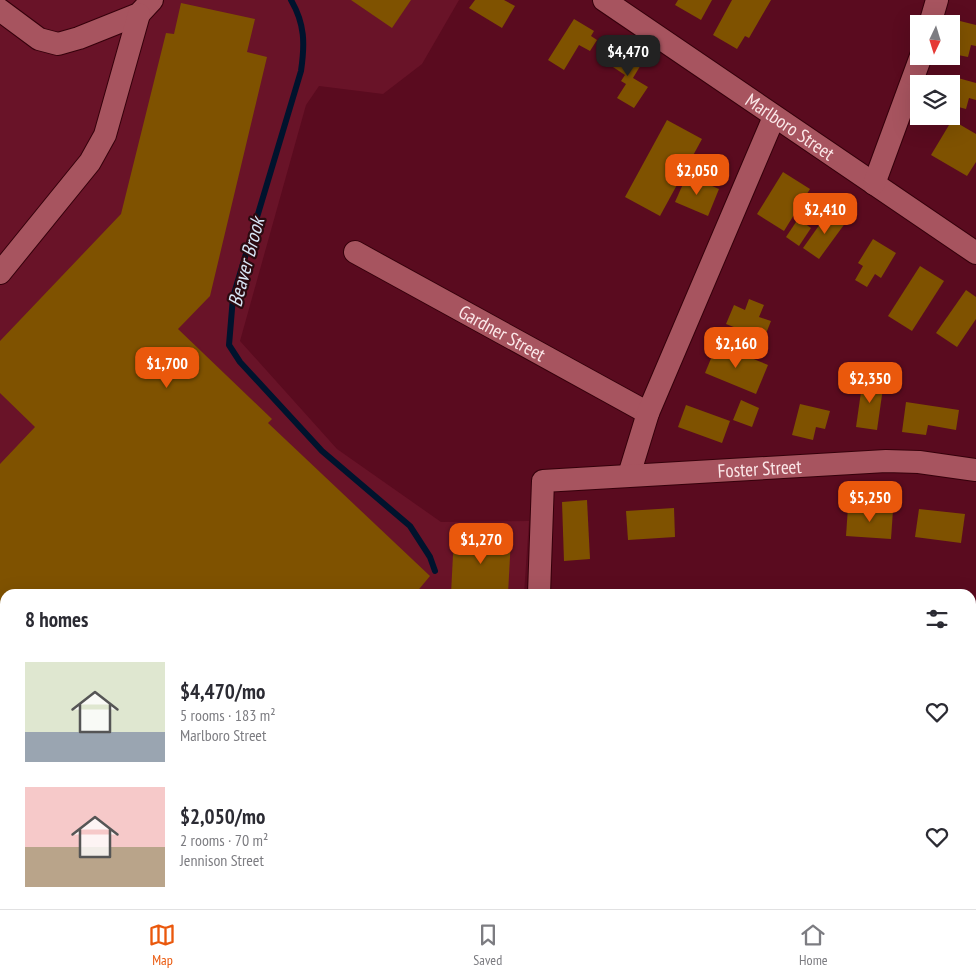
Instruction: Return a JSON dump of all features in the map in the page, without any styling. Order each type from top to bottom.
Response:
[{"type":"street","name":"Marlboro Street","points":[[604,0],[774,117],[976,252]]},
{"type":"street","points":[[933,15],[937,0]]},
{"type":"street","points":[[7,10],[39,39],[58,44],[79,38],[145,7]]},
{"type":"street","points":[[0,273],[90,162],[105,135],[145,7]]},
{"type":"street","points":[[874,184],[918,65]]},
{"type":"street","points":[[628,475],[648,413],[774,117]]},
{"type":"street","name":"Gardner Street","points":[[355,252],[648,413]]},
{"type":"street","name":"Foster Street","points":[[539,589],[543,481],[886,461],[920,462],[976,470]]},
{"type":"shaded area","points":[[0,0],[459,0],[422,64],[383,94],[319,86],[306,105],[240,341],[337,449],[441,522],[529,521],[524,589],[0,589]]},
{"type":"building","points":[[351,0],[411,0],[392,28]]},
{"type":"building","points":[[475,0],[504,0],[515,6],[502,28],[469,8]]},
{"type":"building","points":[[678,0],[712,0],[701,20],[675,5]]},
{"type":"building","points":[[732,0],[771,0],[749,38],[745,36],[737,49],[713,35]]},
{"type":"building","points":[[181,3],[255,19],[247,52],[267,57],[210,296],[178,329],[272,419],[268,423],[430,576],[419,589],[0,589],[0,464],[35,427],[0,393],[0,341],[121,214],[166,33],[174,34]]},
{"type":"building","points":[[574,19],[594,31],[591,36],[597,40],[590,51],[579,45],[564,70],[548,60]]},
{"type":"building","points":[[960,21],[976,25],[976,46],[971,45],[968,57],[960,55]]},
{"type":"building","points":[[616,47],[642,63],[633,78],[648,87],[634,108],[617,98],[626,84],[621,81],[625,75],[607,63]]},
{"type":"building","points":[[960,79],[976,83],[976,100],[969,98],[966,109],[960,107]]},
{"type":"building","points":[[667,120],[702,139],[660,216],[625,197]]},
{"type":"building","points":[[949,125],[960,125],[976,134],[976,162],[967,176],[931,155]]},
{"type":"building","points":[[783,172],[810,189],[784,231],[757,214]]},
{"type":"building","points":[[687,175],[719,189],[708,216],[675,202]]},
{"type":"building","points":[[830,210],[846,222],[819,259],[803,248]]},
{"type":"building","points":[[798,219],[811,228],[799,246],[786,237]]},
{"type":"building","points":[[873,239],[896,253],[881,278],[875,274],[867,287],[855,280],[863,266],[858,263]]},
{"type":"building","points":[[920,266],[944,281],[912,331],[888,316]]},
{"type":"building","points":[[966,290],[976,297],[976,319],[957,347],[936,333]]},
{"type":"building","points":[[749,299],[764,305],[759,317],[771,321],[761,346],[746,340],[749,333],[726,324],[734,305],[745,310]]},
{"type":"building","points":[[717,344],[768,365],[756,394],[705,373]]},
{"type":"building","points":[[863,378],[884,381],[877,430],[856,427]]},
{"type":"building","points":[[741,400],[759,408],[752,427],[733,420]]},
{"type":"building","points":[[906,402],[959,410],[956,430],[928,425],[926,435],[902,432]]},
{"type":"building","points":[[800,404],[830,411],[825,429],[816,427],[813,440],[792,435]]},
{"type":"building","points":[[686,405],[730,421],[722,443],[678,427]]},
{"type":"building","points":[[587,500],[590,559],[564,561],[562,502]]},
{"type":"building","points":[[848,507],[893,510],[891,539],[846,536]]},
{"type":"building","points":[[674,508],[675,537],[628,540],[626,511]]},
{"type":"building","points":[[919,509],[965,514],[961,543],[915,537]]},
{"type":"building","points":[[454,535],[511,538],[508,589],[451,589]]},
{"type":"waterway","name":"Beaver Brook","points":[[291,0],[299,17],[303,34],[301,71],[233,297],[229,345],[240,362],[322,451],[410,526],[430,557],[435,571]]}]
